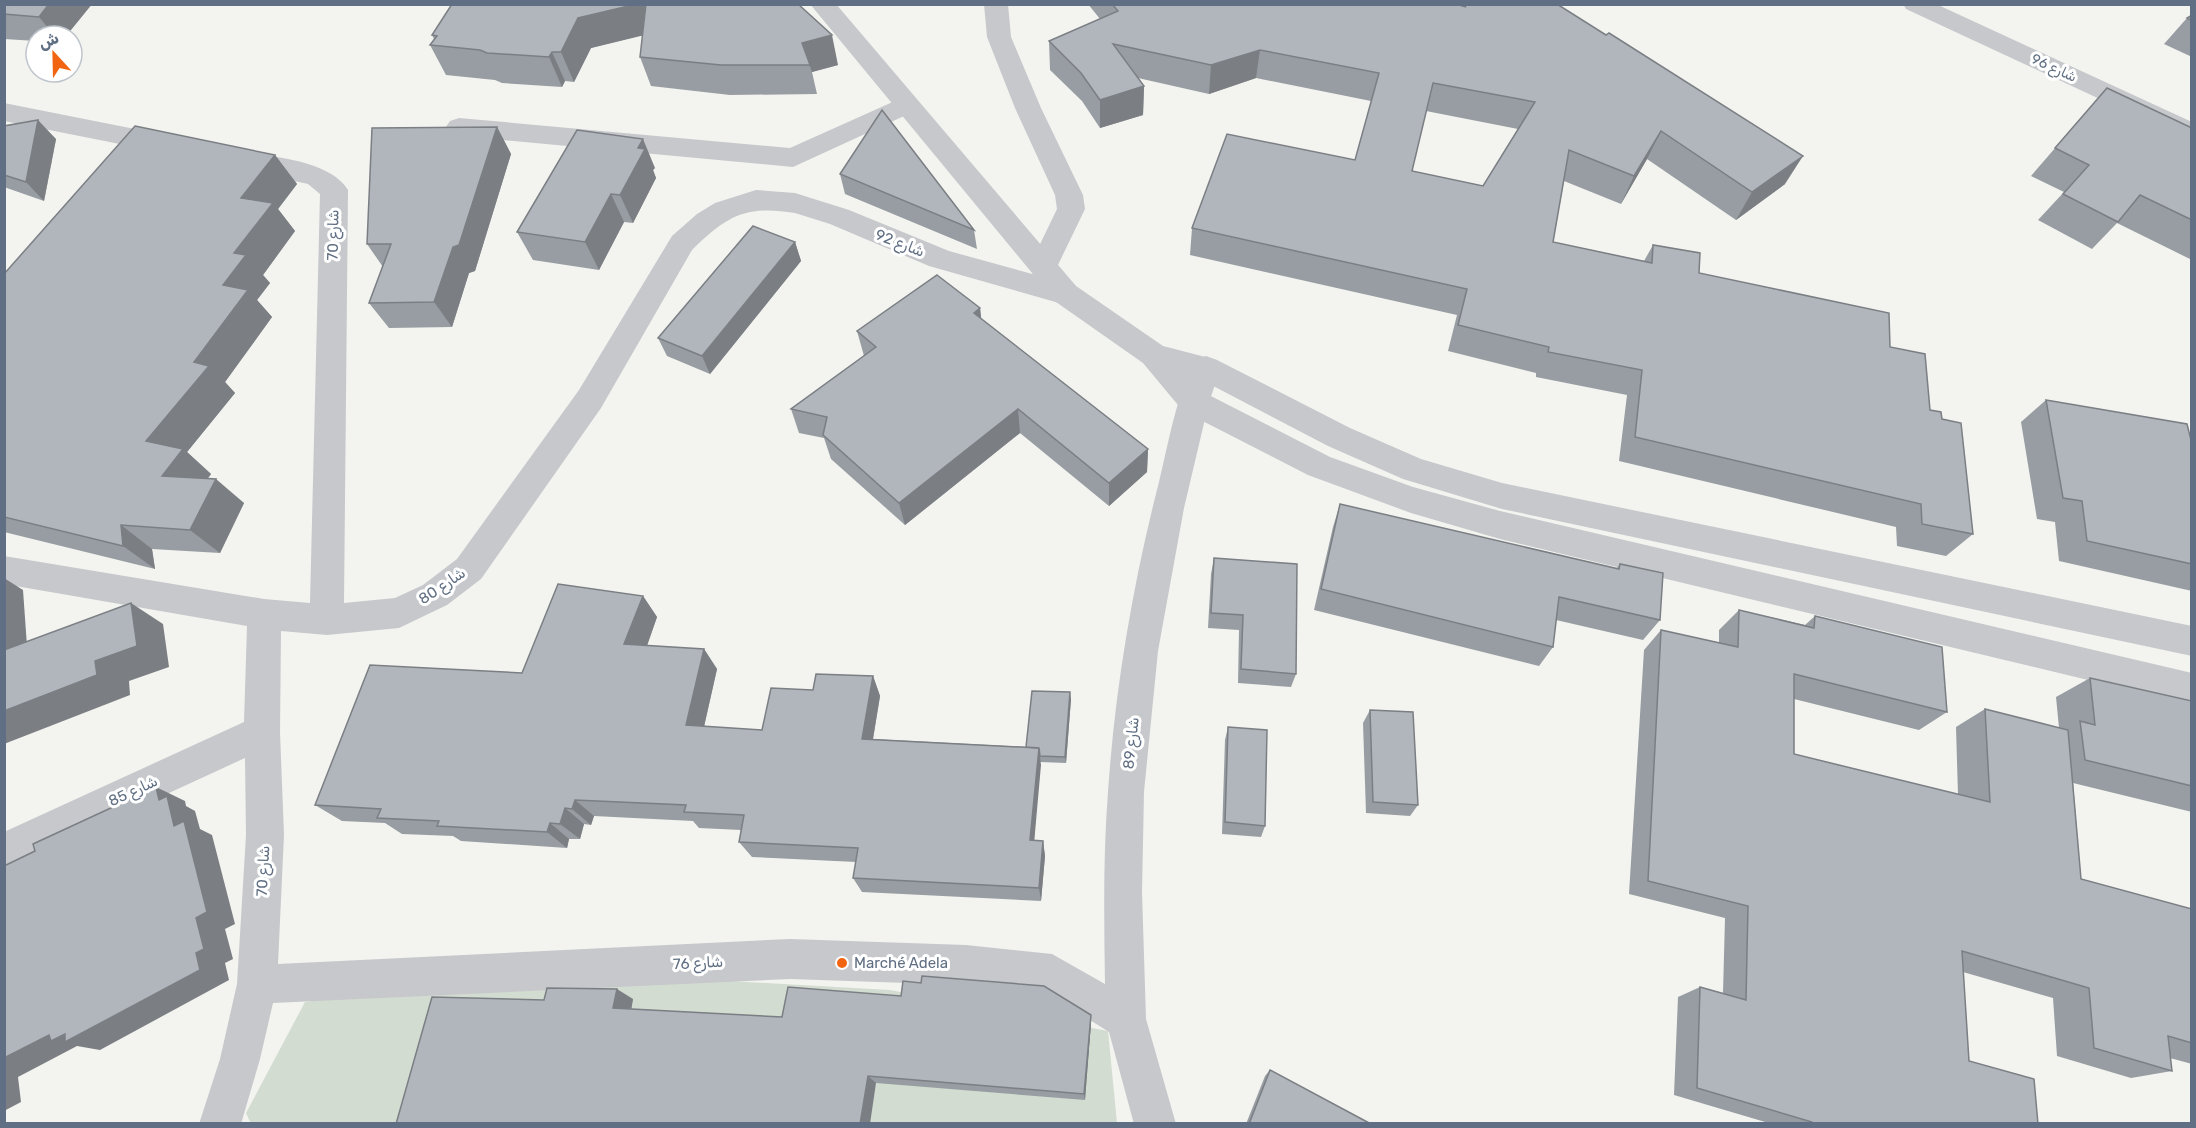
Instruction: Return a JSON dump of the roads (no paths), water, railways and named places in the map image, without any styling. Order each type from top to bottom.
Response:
[{"type":"street","points":[[822,4],[1066,294],[1154,355],[1194,402],[1319,466],[1411,500],[1501,511],[2192,641]]},
{"type":"street","points":[[996,4],[999,37],[1028,108],[1069,195],[1071,209],[1044,267]]},
{"type":"street","name":"شارع 96","points":[[1915,4],[2192,133]]},
{"type":"street","points":[[459,127],[793,158],[906,105]]},
{"type":"street","name":"شارع 70","points":[[4,112],[316,176],[334,190],[327,620]]},
{"type":"street","name":"شارع 92","points":[[734,206],[754,200],[788,201],[831,215],[922,252],[1016,282],[1066,294]]},
{"type":"street","name":"شارع 80","points":[[4,570],[264,614],[327,620],[399,613],[435,595],[469,569],[590,399],[682,243],[703,223],[734,206]]},
{"type":"street","points":[[1154,355],[1206,368],[1340,437],[1501,511],[2192,689]]},
{"type":"street","name":"شارع 89","points":[[1155,1124],[1126,1019],[1123,892],[1126,792],[1139,663],[1168,508],[1194,402],[1206,368]]},
{"type":"street","name":"شارع 70","points":[[220,1124],[240,1059],[257,984],[265,835],[261,732],[264,614]]},
{"type":"street","name":"شارع 85","points":[[4,851],[261,732]]},
{"type":"street","name":"شارع 76","points":[[257,984],[790,959],[966,965],[1052,974],[1126,1019]]},
{"type":"place","name":"Marché Adela","points":[[842,963]]}]
